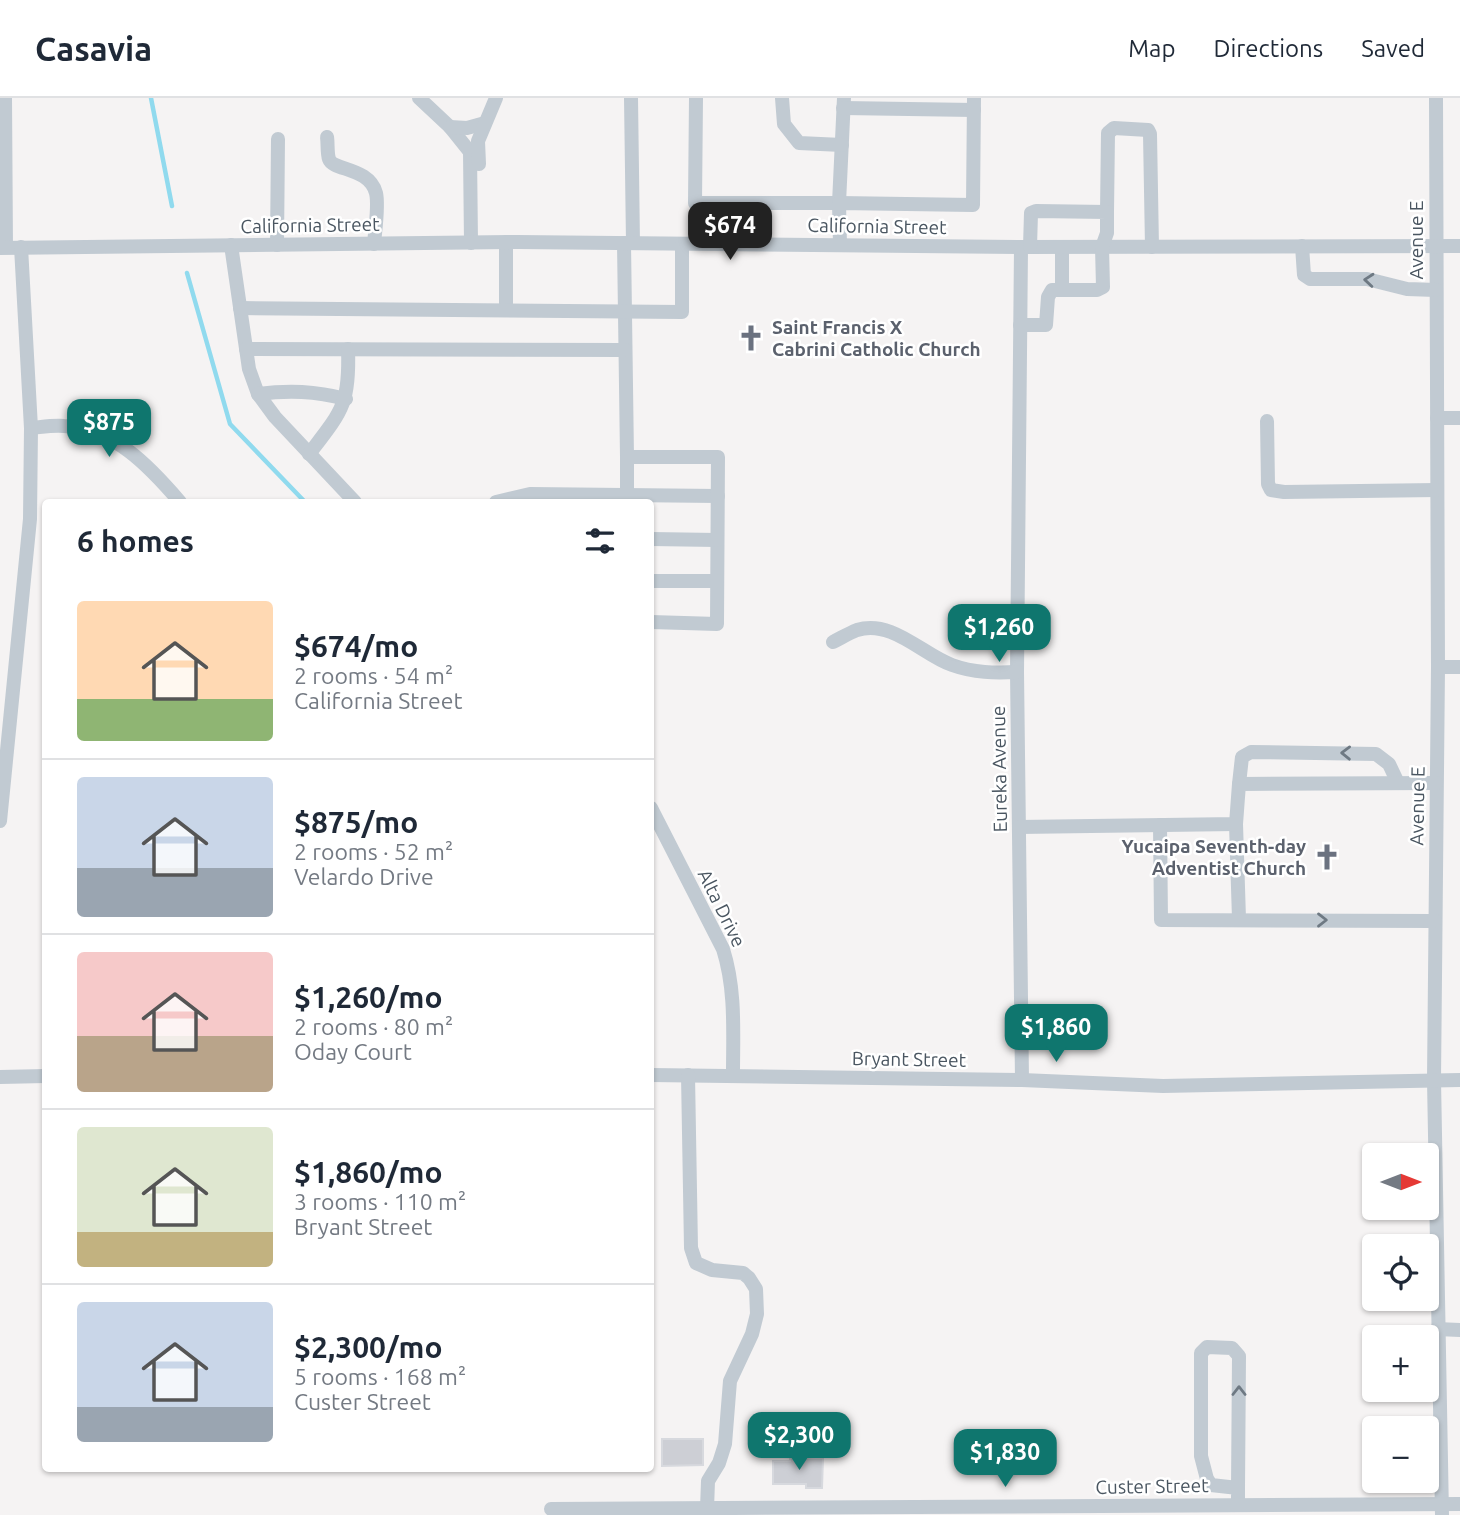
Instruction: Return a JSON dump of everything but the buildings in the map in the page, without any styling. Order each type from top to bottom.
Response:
[{"type":"street","points":[[0,821],[30,519],[31,428],[9,247],[5,98]]},
{"type":"street","points":[[476,243],[478,141],[496,98]]},
{"type":"street","points":[[627,499],[625,311],[631,98]]},
{"type":"street","points":[[696,98],[695,203],[839,203],[973,205],[974,104],[844,103],[839,203],[840,245]]},
{"type":"street","points":[[782,98],[784,124],[799,143],[842,145]]},
{"type":"street","name":"Avenue E","points":[[1436,98],[1438,667],[1434,1080],[1437,1325]]},
{"type":"street","points":[[424,101],[470,152],[476,243]]},
{"type":"street","points":[[450,127],[467,128],[485,123]]},
{"type":"street","points":[[1020,325],[1046,325],[1049,292],[1103,287],[1102,247],[1107,233],[1108,133],[1114,128],[1148,130],[1150,134],[1152,247]]},
{"type":"street","points":[[327,137],[329,160],[335,167],[351,169],[365,178],[376,193],[374,244]]},
{"type":"street","points":[[277,245],[278,139]]},
{"type":"street","name":"Eureka Avenue","points":[[1022,1080],[1017,672],[1020,325],[1026,247],[1031,213],[1107,212]]},
{"type":"street","points":[[506,242],[506,310]]},
{"type":"street","name":"California Street","points":[[9,247],[506,242],[1026,247],[1460,246]]},
{"type":"street","points":[[240,308],[682,312],[682,244]]},
{"type":"street","points":[[231,245],[249,369],[258,394],[275,417],[352,499]]},
{"type":"street","points":[[1302,246],[1304,275],[1310,279],[1367,279],[1407,289],[1436,290]]},
{"type":"street","points":[[1062,247],[1062,290]]},
{"type":"street","points":[[246,349],[625,350]]},
{"type":"street","points":[[309,454],[335,421],[346,399],[349,383],[348,349]]},
{"type":"street","points":[[258,394],[291,390],[312,391],[346,399]]},
{"type":"street","points":[[1437,418],[1460,418]]},
{"type":"street","points":[[1267,421],[1270,490],[1437,490]]},
{"type":"street","points":[[31,428],[65,426],[90,430],[121,445],[150,466],[178,499]]},
{"type":"street","points":[[627,457],[718,457],[717,624],[654,622]]},
{"type":"street","points":[[509,499],[530,494],[627,499],[718,496]]},
{"type":"street","points":[[654,539],[717,540]]},
{"type":"street","points":[[654,581],[717,581]]},
{"type":"street","points":[[833,642],[858,630],[881,630],[916,644],[950,665],[985,673],[1017,672]]},
{"type":"street","points":[[1438,667],[1460,667]]},
{"type":"street","points":[[1246,919],[1236,824],[1242,757],[1251,752],[1376,754],[1389,764],[1398,783]]},
{"type":"street","points":[[1239,784],[1436,783]]},
{"type":"street","name":"Alta Drive","points":[[654,814],[723,948],[732,991],[733,1074]]},
{"type":"street","points":[[1019,827],[1236,824]]},
{"type":"street","points":[[1160,825],[1161,920],[1435,920]]},
{"type":"street","name":"Bryant Street","points":[[654,1075],[1022,1080],[1163,1086],[1460,1080]]},
{"type":"street","points":[[688,1075],[691,1248],[696,1263],[712,1270],[743,1273],[756,1289],[757,1314],[752,1334],[730,1381],[725,1444],[719,1463],[708,1481],[707,1509]]},
{"type":"street","points":[[0,1076],[42,1076]]},
{"type":"street","points":[[1439,1329],[1460,1330]]},
{"type":"street","points":[[1238,1489],[1211,1485],[1203,1469],[1201,1353],[1208,1347],[1232,1348],[1239,1356],[1238,1505]]},
{"type":"street","name":"Avenue E","points":[[1439,1401],[1442,1510]]},
{"type":"street","name":"Custer Street","points":[[551,1509],[707,1509],[770,1512],[1213,1510],[1238,1505],[1442,1510],[1460,1504]]},
{"type":"waterway","points":[[151,98],[172,206]]},
{"type":"waterway","points":[[187,273],[230,424],[302,499]]},
{"type":"place","name":"Saint Francis X Cabrini Catholic Church","points":[[751,338]]},
{"type":"place","name":"Yucaipa Seventh-day Adventist Church","points":[[1327,857]]}]
